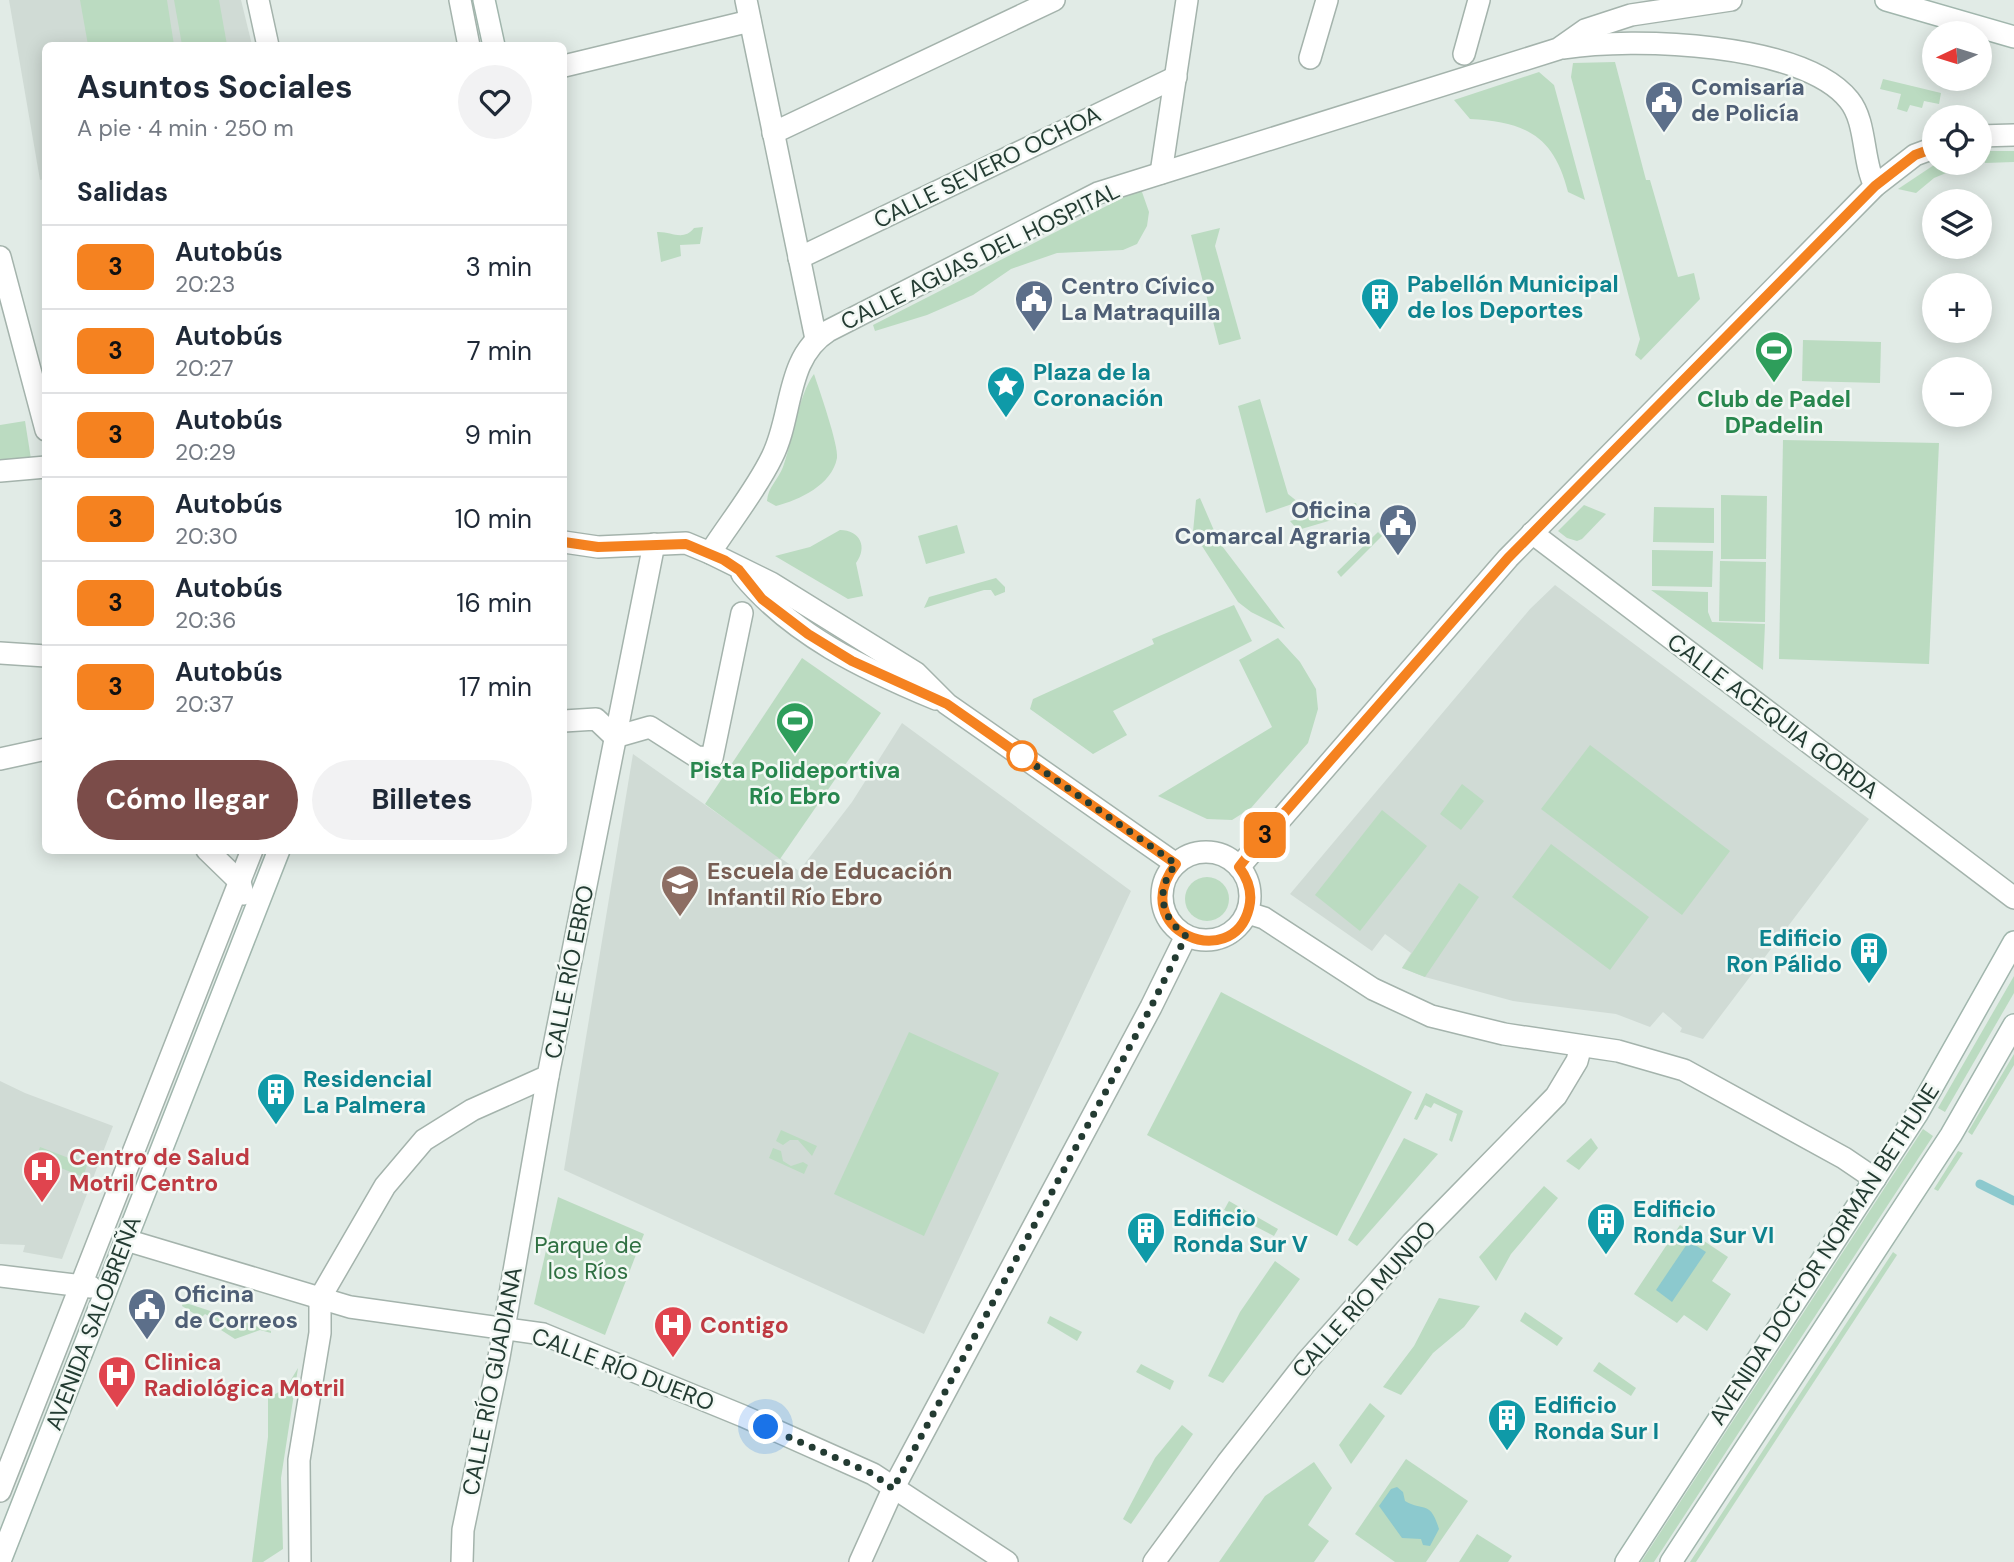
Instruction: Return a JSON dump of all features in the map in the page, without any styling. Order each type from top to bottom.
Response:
[{"type":"street","points":[[258,0],[267,42]]},
{"type":"street","points":[[460,0],[468,42]]},
{"type":"street","points":[[484,0],[493,42]]},
{"type":"street","points":[[773,133],[1054,0]]},
{"type":"street","points":[[1161,173],[1187,0]]},
{"type":"street","points":[[1310,58],[1327,0]]},
{"type":"street","points":[[1464,54],[1479,0]]},
{"type":"street","name":"CALLE AGUAS DEL HOSPITAL","points":[[1558,49],[1585,30],[1632,15],[1731,0]]},
{"type":"street","points":[[1886,0],[2014,37]]},
{"type":"street","points":[[567,65],[748,10],[816,339]]},
{"type":"street","name":"CALLE AGUAS DEL HOSPITAL","points":[[710,553],[773,456],[800,363],[816,339],[1098,193],[1161,173],[1558,49],[1596,43],[1729,51],[1785,61],[1828,79],[1851,102],[1861,135],[1867,170],[1875,186]]},
{"type":"street","name":"CALLE SEVERO OCHOA","points":[[799,258],[1176,77]]},
{"type":"street","points":[[1992,136],[2014,135]]},
{"type":"street","points":[[1239,867],[1532,533],[1875,186],[1922,152]]},
{"type":"street","points":[[0,257],[42,416]]},
{"type":"street","points":[[0,471],[42,467]]},
{"type":"street","name":"CALLE ACEQUIA GORDA","points":[[1532,533],[2014,898]]},
{"type":"street","points":[[567,542],[598,547],[686,544],[710,553],[739,570],[762,599],[808,634],[852,661],[947,704],[1176,864]]},
{"type":"street","name":"CALLE RÍO EBRO","points":[[320,1298],[385,1186],[424,1140],[472,1110],[548,1076],[654,544]]},
{"type":"street","points":[[567,721],[596,719],[615,737],[650,727],[696,757],[712,758],[742,613]]},
{"type":"street","points":[[0,653],[42,656]]},
{"type":"street","points":[[0,759],[42,750]]},
{"type":"street","points":[[1201,852],[1228,858],[1239,867],[1250,889],[1248,913],[1229,935],[1214,940],[1186,936],[1166,916],[1162,903],[1162,888],[1176,864],[1201,852]]},
{"type":"street","points":[[212,854],[240,882],[251,921]]},
{"type":"street","name":"AVENIDA SALOBREÑA","points":[[0,1492],[250,854]]},
{"type":"street","name":"AVENIDA SALOBREÑA","points":[[0,1561],[277,854]]},
{"type":"street","points":[[1248,913],[1264,918],[1373,989],[1431,1016],[1504,1034],[1656,1061],[1712,1083],[1844,1158],[1875,1180]]},
{"type":"street","points":[[860,1562],[893,1489],[1151,1007],[1186,936]]},
{"type":"street","name":"AVENIDA DOCTOR NORMAN BETHUNE","points":[[1626,1562],[1917,1114],[2014,942]]},
{"type":"street","name":"AVENIDA DOCTOR NORMAN BETHUNE","points":[[1671,1562],[1951,1135],[2014,1026]]},
{"type":"street","name":"CALLE RÍO MUNDO","points":[[1154,1562],[1307,1361],[1412,1243],[1556,1096],[1577,1061],[1581,1046]]},
{"type":"street","name":"CALLE RÍO GUADIANA","points":[[462,1562],[463,1530],[504,1327],[548,1076]]},
{"type":"street","name":"CALLE RÍO DUERO","points":[[126,1240],[350,1307],[543,1334],[731,1411],[873,1474],[1007,1562]]},
{"type":"street","points":[[0,1276],[107,1289]]},
{"type":"street","points":[[300,1562],[299,1460],[320,1333],[320,1298]]},
{"type":"shaded area","points":[[9,0],[241,0],[251,42],[42,42],[40,180]]},
{"type":"shaded area","points":[[1555,585],[1869,819],[1703,1039],[1680,1032],[1682,1028],[1663,1012],[1650,1027],[1616,1014],[1513,1001],[1425,977],[1402,968],[1411,953],[1385,934],[1372,951],[1290,894],[1530,609]]},
{"type":"shaded area","points":[[902,723],[1131,891],[924,1334],[564,1170],[633,754],[799,871],[852,802]]},
{"type":"shaded area","name":"Centro de Salud Motril Centro","points":[[0,1081],[113,1126],[62,1259],[23,1252],[25,1245],[0,1244]]},
{"type":"green space","points":[[80,0],[167,0],[174,42],[87,42]]},
{"type":"green space","points":[[174,0],[219,0],[226,42],[181,42]]},
{"type":"green space","points":[[1615,62],[1646,180],[1650,180],[1678,277],[1694,273],[1700,299],[1641,360],[1635,355],[1640,339],[1571,77],[1573,63]]},
{"type":"green space","points":[[1539,72],[1554,85],[1585,200],[1568,192],[1555,157],[1535,136],[1507,124],[1470,119],[1454,100]]},
{"type":"green space","points":[[1883,79],[1922,88],[1922,91],[1941,93],[1939,104],[1924,101],[1922,108],[1910,105],[1907,112],[1897,109],[1901,94],[1880,89]]},
{"type":"green space","points":[[1992,151],[2014,151],[2014,162],[1992,163]]},
{"type":"green space","points":[[1922,173],[1941,175],[1916,193],[1898,189]]},
{"type":"green space","points":[[1134,192],[1142,192],[1149,212],[1147,226],[1137,244],[1123,250],[1057,253],[1011,269],[973,295],[927,315],[875,331],[873,325]]},
{"type":"green space","points":[[703,227],[700,244],[680,245],[681,256],[661,262],[657,232],[681,235],[694,228]]},
{"type":"green space","points":[[1220,228],[1215,246],[1241,339],[1219,345],[1191,235]]},
{"type":"green space","points":[[1803,340],[1881,342],[1880,383],[1802,381]]},
{"type":"green space","points":[[814,374],[832,430],[837,458],[834,468],[822,483],[795,500],[776,506],[767,501],[768,496],[783,467],[800,406]]},
{"type":"green space","points":[[1260,399],[1288,494],[1298,502],[1266,513],[1238,406]]},
{"type":"green space","points":[[25,421],[31,459],[0,463],[0,425]]},
{"type":"green space","points":[[1783,440],[1939,443],[1929,664],[1779,659]]},
{"type":"green space","points":[[1721,495],[1767,496],[1766,559],[1721,559]]},
{"type":"green space","points":[[1200,498],[1219,542],[1285,629],[1251,612],[1238,602],[1193,532],[1196,500]]},
{"type":"green space","points":[[1356,503],[1359,512],[1298,530],[1290,521]]},
{"type":"green space","points":[[1584,505],[1606,514],[1582,539],[1577,541],[1567,538],[1558,531]]},
{"type":"green space","points":[[1654,507],[1714,508],[1714,543],[1653,542]]},
{"type":"green space","points":[[957,525],[965,553],[926,564],[918,536]]},
{"type":"green space","points":[[840,530],[853,533],[860,540],[860,557],[856,563],[863,596],[848,599],[775,556],[810,547]]},
{"type":"green space","points":[[1378,532],[1382,536],[1341,577],[1337,572]]},
{"type":"green space","points":[[1652,550],[1713,551],[1712,587],[1652,586]]},
{"type":"green space","points":[[1720,561],[1766,562],[1765,622],[1719,621]]},
{"type":"green space","points":[[996,578],[1005,587],[1005,592],[995,596],[991,590],[984,590],[924,608],[929,597]]},
{"type":"green space","points":[[1651,590],[1708,592],[1708,612],[1712,622],[1765,624],[1763,670]]},
{"type":"green space","points":[[1234,605],[1252,641],[1113,711],[1127,735],[1093,754],[1030,709],[1033,699],[1154,644],[1152,639]]},
{"type":"green space","points":[[1278,638],[1300,662],[1316,689],[1318,709],[1308,743],[1251,808],[1232,820],[1207,819],[1158,796],[1272,727],[1239,660]]},
{"type":"green space","name":"Pista Polideportiva Río Ebro","points":[[802,658],[881,713],[780,859],[705,804]]},
{"type":"green space","points":[[1590,745],[1730,851],[1682,915],[1541,809]]},
{"type":"green space","points":[[1462,784],[1484,801],[1461,830],[1440,814]]},
{"type":"green space","points":[[1382,810],[1427,846],[1360,931],[1315,895]]},
{"type":"green space","points":[[1551,844],[1649,917],[1610,970],[1512,897]]},
{"type":"green space","points":[[1207,877],[1223,883],[1229,899],[1223,915],[1207,921],[1191,915],[1185,899],[1191,883]]},
{"type":"green space","points":[[1459,883],[1479,897],[1425,977],[1402,968]]},
{"type":"green space","points":[[2014,976],[2014,993],[1945,1112],[1938,1108]]},
{"type":"green space","points":[[1221,992],[1412,1092],[1337,1236],[1147,1135]]},
{"type":"green space","points":[[909,1032],[999,1073],[924,1236],[834,1194]]},
{"type":"green space","points":[[2014,1054],[2014,1065],[1972,1135],[1968,1132]]},
{"type":"green space","points":[[1426,1093],[1463,1111],[1452,1142],[1449,1140],[1457,1114],[1434,1103],[1431,1108],[1425,1105],[1417,1120],[1414,1119]]},
{"type":"green space","points":[[1923,1129],[1933,1136],[1654,1562],[1641,1562]]},
{"type":"green space","points":[[781,1130],[817,1146],[812,1156],[798,1140],[790,1140],[783,1145],[776,1141]]},
{"type":"green space","points":[[1404,1138],[1438,1154],[1357,1246],[1348,1240]]},
{"type":"green space","points":[[1591,1138],[1598,1148],[1579,1170],[1566,1161]]},
{"type":"green space","points":[[40,1147],[87,1165],[83,1177],[36,1158]]},
{"type":"green space","points":[[773,1148],[781,1151],[783,1161],[791,1166],[803,1162],[808,1165],[804,1174],[769,1158]]},
{"type":"green space","points":[[1958,1151],[1963,1153],[1938,1191],[1934,1189]]},
{"type":"green space","points":[[1544,1186],[1558,1198],[1511,1254],[1496,1281],[1479,1257]]},
{"type":"green space","name":"Parque de los Ríos","points":[[558,1197],[644,1234],[605,1335],[534,1304]]},
{"type":"green space","points":[[1229,1201],[1278,1229],[1274,1236],[1224,1210]]},
{"type":"green space","points":[[1680,1225],[1728,1257],[1712,1281],[1731,1294],[1707,1331],[1684,1315],[1677,1323],[1634,1294]]},
{"type":"green space","points":[[1893,1252],[1897,1255],[1696,1562],[1690,1562]]},
{"type":"green space","points":[[1275,1261],[1300,1279],[1223,1383],[1208,1376],[1240,1312]]},
{"type":"green space","points":[[1439,1298],[1480,1306],[1464,1327],[1433,1353],[1401,1395],[1383,1387],[1414,1346]]},
{"type":"green space","points":[[183,1302],[271,1333],[260,1330],[235,1339],[221,1330],[224,1325],[205,1314],[201,1318],[182,1306]]},
{"type":"green space","points":[[1525,1312],[1563,1338],[1557,1346],[1520,1321]]},
{"type":"green space","points":[[1050,1316],[1082,1332],[1077,1341],[1047,1323]]},
{"type":"green space","points":[[1599,1362],[1636,1388],[1631,1396],[1593,1371]]},
{"type":"green space","points":[[1141,1364],[1174,1381],[1170,1390],[1136,1372]]},
{"type":"green space","points":[[298,1368],[281,1478],[283,1549],[263,1562],[252,1562],[268,1437],[268,1398],[286,1388]]},
{"type":"green space","points":[[1370,1403],[1385,1416],[1351,1464],[1339,1445]]},
{"type":"green space","points":[[1182,1425],[1193,1434],[1131,1524],[1123,1519],[1155,1458]]},
{"type":"green space","points":[[1406,1459],[1468,1501],[1426,1562],[1395,1562],[1355,1534]]},
{"type":"green space","points":[[1314,1462],[1332,1488],[1308,1525],[1329,1541],[1314,1562],[1219,1562],[1265,1496]]},
{"type":"green space","points":[[1477,1534],[1512,1556],[1508,1562],[1459,1562]]},
{"type":"water","points":[[1689,1241],[1706,1252],[1672,1302],[1656,1290]]},
{"type":"water","points":[[1397,1487],[1403,1492],[1405,1501],[1429,1510],[1436,1520],[1439,1529],[1430,1546],[1423,1545],[1421,1539],[1402,1538],[1379,1506],[1391,1489]]},
{"type":"waterway","points":[[1980,1184],[2014,1201]]},
{"type":"bus line","name":"3","points":[[567,542],[598,547],[686,544],[724,560],[739,570],[762,599],[808,634],[852,661],[947,704],[1176,864],[1167,875],[1162,888],[1162,903],[1166,916],[1175,928],[1186,936],[1200,941],[1214,940],[1229,935],[1240,926],[1248,913],[1250,889],[1239,867],[1508,558],[1875,186],[1922,152]]},
{"type":"place","name":"Comisaría de Policía","points":[[1664,134]]},
{"type":"place","name":"Pabellón Municipal de los Deportes","points":[[1380,331]]},
{"type":"place","name":"Centro Cívico La Matraquilla","points":[[1034,333]]},
{"type":"place","name":"Club de Padel DPadelin","points":[[1774,384]]},
{"type":"place","name":"Plaza de la Coronación","points":[[1006,419]]},
{"type":"place","name":"Oficina Comarcal Agraria","points":[[1398,557]]},
{"type":"place","name":"Pista Polideportiva Río Ebro","points":[[795,755]]},
{"type":"place","name":"Escuela de Educación Infantil Río Ebro","points":[[680,918]]},
{"type":"place","name":"Edificio Ron Pálido","points":[[1869,985]]},
{"type":"place","name":"Residencial La Palmera","points":[[276,1126]]},
{"type":"place","name":"Centro de Salud Motril Centro","points":[[42,1204]]},
{"type":"place","name":"Edificio Ronda Sur VI","points":[[1606,1256]]},
{"type":"place","name":"Edificio Ronda Sur V","points":[[1146,1265]]},
{"type":"place","name":"Oficina de Correos","points":[[147,1341]]},
{"type":"place","name":"Contigo","points":[[673,1359]]},
{"type":"place","name":"Clinica Radiológica Motril","points":[[117,1409]]},
{"type":"place","name":"Edificio Ronda Sur I","points":[[1507,1452]]},
{"type":"route","points":[[766,1427],[873,1474],[893,1489],[1151,1007],[1186,936],[1175,928],[1166,916],[1162,903],[1162,888],[1167,875],[1176,864],[1016,752],[1022,756]]}]
